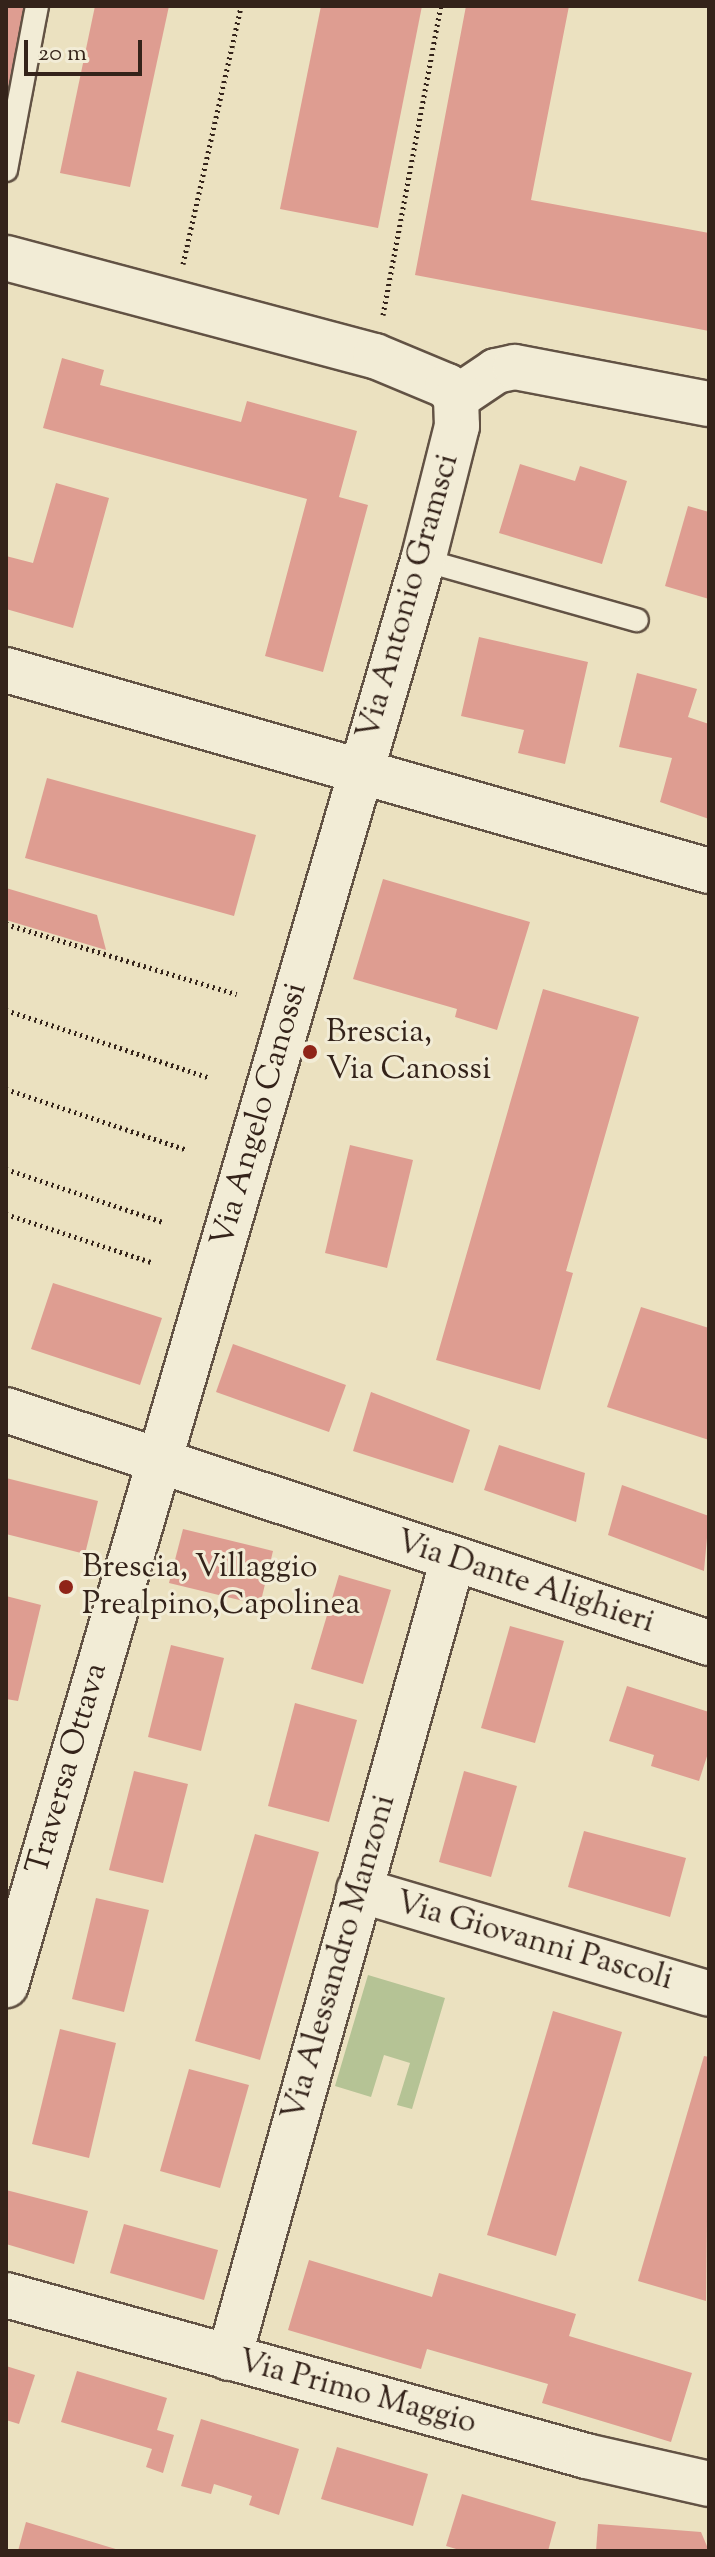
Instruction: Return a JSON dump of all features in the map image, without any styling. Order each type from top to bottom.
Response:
[{"type":"street","points":[[6,258],[375,356],[447,386],[456,412],[496,371],[515,367],[709,404]]},
{"type":"street","name":"Via Antonio Gramsci","points":[[360,769],[423,560],[456,412]]},
{"type":"street","points":[[6,670],[709,871]]},
{"type":"street","name":"Via Angelo Canossi","points":[[159,1462],[360,769]]},
{"type":"street","name":"Via Dante Alighieri","points":[[6,1410],[709,1643]]},
{"type":"street","name":"Traversa Ottava","points":[[6,1985],[159,1462]]},
{"type":"street","name":"Via Alessandro Manzoni","points":[[229,2358],[453,1559]]},
{"type":"street","name":"Via Giovanni Pascoli","points":[[359,1890],[709,1994]]},
{"type":"street","name":"Via Primo Maggio","points":[[6,2295],[229,2358],[708,2482]]},
{"type":"lane","points":[[6,170],[37,6]]},
{"type":"lane","points":[[423,560],[637,620]]},
{"type":"path","points":[[174,304],[241,6]]},
{"type":"path","points":[[375,356],[441,6]]},
{"type":"path","points":[[6,924],[237,994]]},
{"type":"path","points":[[6,1010],[210,1078]]},
{"type":"path","points":[[6,1089],[187,1150]]},
{"type":"path","points":[[6,1169],[163,1222]]},
{"type":"path","points":[[6,1214],[151,1262]]},
{"type":"green space","points":[[368,1975],[445,1998],[412,2109],[397,2105],[410,2063],[384,2055],[371,2097],[335,2086]]},
{"type":"building","points":[[6,6],[25,6],[7,92],[6,92]]},
{"type":"building","points":[[95,6],[169,6],[130,187],[60,173]]},
{"type":"building","points":[[321,6],[422,6],[378,228],[280,209]]},
{"type":"building","points":[[466,6],[569,6],[531,200],[709,233],[709,331],[415,275]]},
{"type":"building","points":[[62,358],[104,370],[100,385],[241,422],[247,401],[357,431],[339,497],[368,505],[323,672],[265,656],[307,499],[43,428]]},
{"type":"building","points":[[520,464],[575,481],[580,466],[627,481],[602,564],[499,533]]},
{"type":"building","points":[[56,483],[109,498],[73,628],[6,609],[6,556],[33,563]]},
{"type":"building","points":[[688,506],[709,512],[709,599],[665,586]]},
{"type":"building","points":[[479,637],[588,662],[565,764],[518,753],[524,730],[461,716]]},
{"type":"building","points":[[637,673],[697,689],[688,717],[709,724],[709,819],[660,802],[672,758],[619,747]]},
{"type":"building","points":[[47,778],[256,835],[234,916],[25,858]]},
{"type":"building","points":[[383,879],[530,922],[497,1030],[455,1017],[457,1009],[353,979]]},
{"type":"building","points":[[6,888],[97,915],[106,950],[6,920]]},
{"type":"building","points":[[543,989],[639,1017],[566,1271],[573,1273],[540,1390],[436,1360]]},
{"type":"building","points":[[350,1145],[413,1160],[387,1268],[325,1253]]},
{"type":"building","points":[[53,1283],[162,1318],[140,1385],[31,1349]]},
{"type":"building","points":[[641,1307],[709,1328],[709,1440],[607,1407]]},
{"type":"building","points":[[233,1344],[346,1385],[329,1432],[216,1392]]},
{"type":"building","points":[[371,1392],[470,1430],[453,1483],[353,1451]]},
{"type":"building","points":[[499,1445],[585,1473],[576,1522],[484,1490]]},
{"type":"building","points":[[6,1478],[98,1501],[85,1554],[6,1534]]},
{"type":"building","points":[[622,1485],[709,1516],[704,1571],[608,1535]]},
{"type":"building","points":[[183,1529],[273,1551],[260,1605],[169,1583]]},
{"type":"building","points":[[339,1575],[391,1590],[363,1684],[311,1669]]},
{"type":"building","points":[[6,1596],[41,1605],[18,1701],[6,1699]]},
{"type":"building","points":[[510,1626],[564,1641],[535,1743],[481,1728]]},
{"type":"building","points":[[171,1645],[224,1658],[201,1751],[148,1737]]},
{"type":"building","points":[[627,1686],[709,1712],[709,1750],[699,1781],[651,1766],[654,1755],[609,1741]]},
{"type":"building","points":[[295,1703],[357,1720],[329,1822],[268,1806]]},
{"type":"building","points":[[134,1771],[188,1784],[163,1883],[109,1870]]},
{"type":"building","points":[[464,1771],[517,1786],[491,1877],[439,1862]]},
{"type":"building","points":[[584,1831],[686,1858],[670,1917],[568,1887]]},
{"type":"building","points":[[255,1834],[319,1852],[260,2060],[195,2041]]},
{"type":"building","points":[[96,1898],[149,1910],[124,2012],[72,1999]]},
{"type":"building","points":[[553,2011],[622,2032],[556,2256],[487,2235]]},
{"type":"building","points":[[60,2029],[116,2043],[89,2158],[32,2144]]},
{"type":"building","points":[[704,2056],[709,2057],[706,2301],[638,2281]]},
{"type":"building","points":[[189,2069],[249,2085],[220,2188],[160,2171]]},
{"type":"building","points":[[6,2190],[88,2211],[74,2264],[6,2244]]},
{"type":"building","points":[[124,2224],[218,2250],[204,2300],[110,2273]]},
{"type":"building","points":[[309,2260],[432,2297],[439,2273],[576,2314],[569,2336],[692,2373],[671,2442],[542,2403],[548,2384],[427,2349],[421,2369],[288,2330]]},
{"type":"building","points":[[6,2366],[35,2375],[19,2424],[6,2420]]},
{"type":"building","points":[[77,2371],[167,2398],[157,2430],[174,2435],[163,2473],[146,2467],[152,2449],[61,2422]]},
{"type":"building","points":[[201,2419],[299,2449],[279,2515],[249,2505],[252,2496],[214,2484],[211,2494],[181,2486]]},
{"type":"building","points":[[337,2447],[428,2474],[413,2526],[321,2499]]},
{"type":"building","points":[[462,2494],[556,2522],[548,2551],[463,2551],[446,2546]]},
{"type":"building","points":[[26,2522],[119,2550],[119,2551],[18,2551]]},
{"type":"building","points":[[598,2524],[701,2532],[709,2551],[596,2551]]},
{"type":"place","name":"Brescia, Via Canossi","points":[[310,1052]]},
{"type":"place","name":"Brescia, Villaggio Prealpino,Capolinea","points":[[66,1587]]}]
